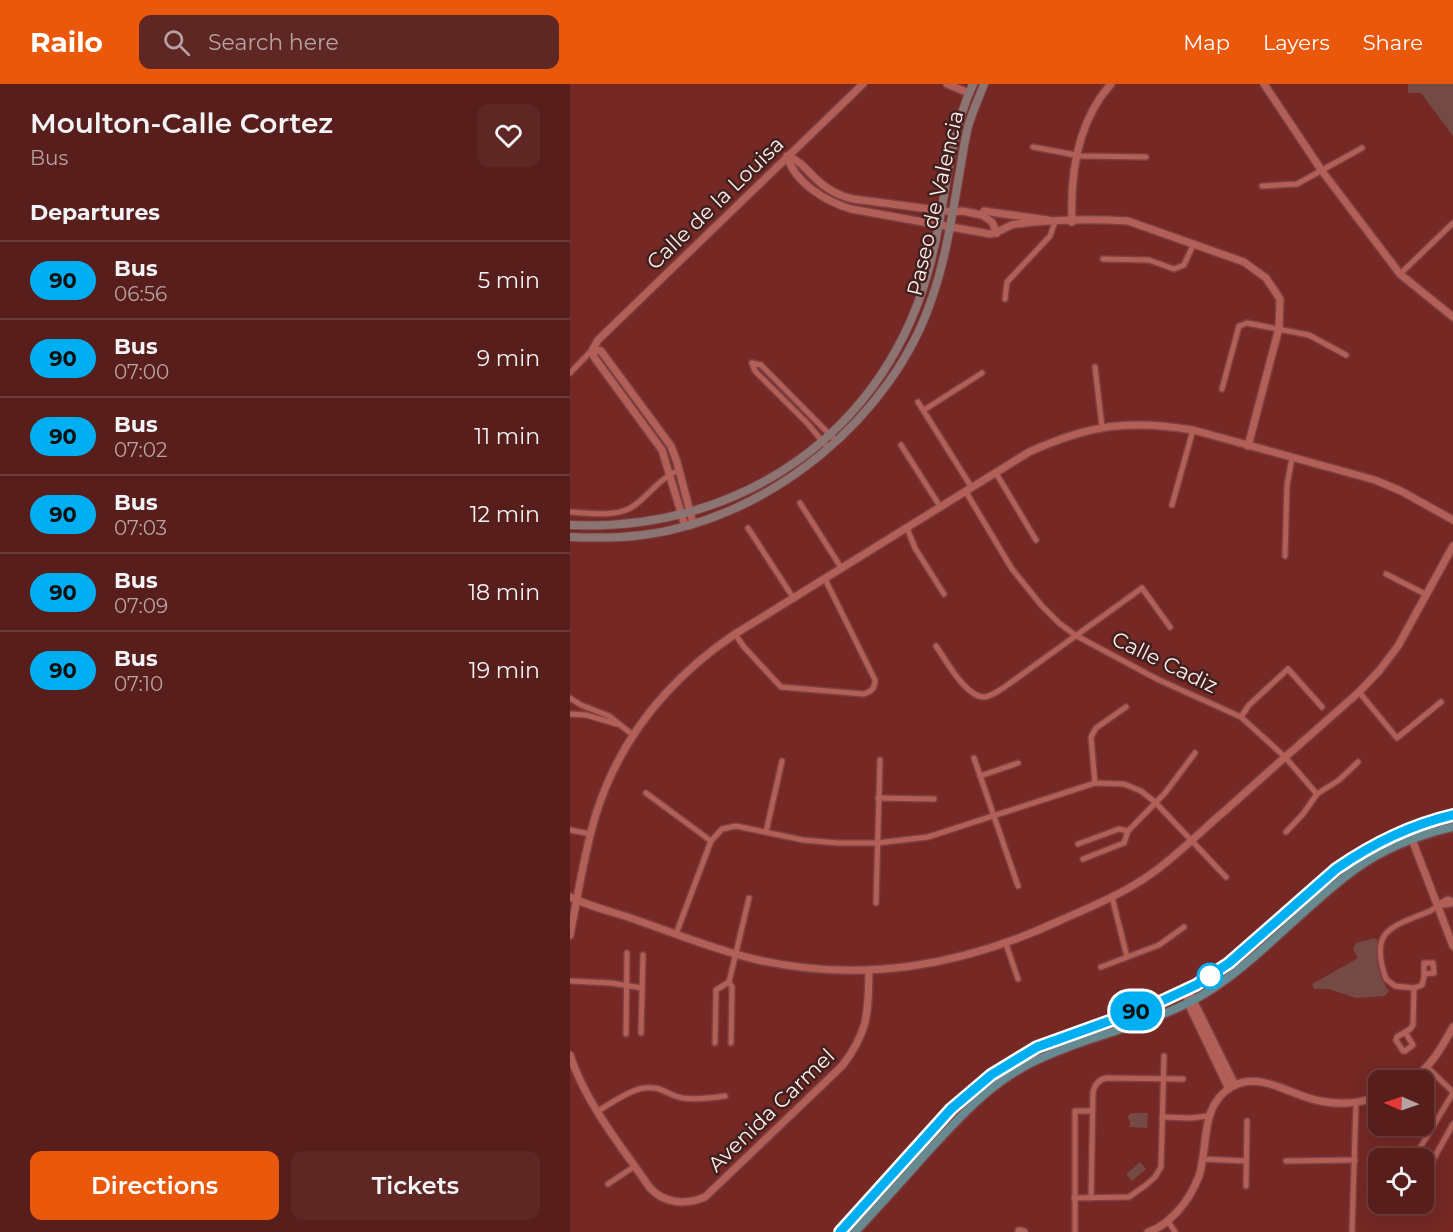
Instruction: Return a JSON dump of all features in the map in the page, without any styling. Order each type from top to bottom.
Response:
[{"type":"main road","name":"Paseo de Valencia","points":[[570,537],[642,535],[689,525],[742,504],[807,467],[886,368],[918,304],[931,261],[953,147],[973,84]]},
{"type":"main road","name":"Paseo de Valencia","points":[[570,525],[633,524],[686,514],[767,481],[857,422],[909,352],[927,313],[934,294],[950,226],[967,131],[984,84]]},
{"type":"main road","points":[[840,1232],[962,1099],[1006,1064],[1054,1040],[1187,991],[1229,963],[1336,869],[1370,847],[1407,829],[1453,815]]},
{"type":"main road","points":[[855,1232],[977,1100],[1001,1081],[1028,1064],[1067,1047],[1191,1002],[1244,966],[1355,870],[1412,840],[1453,827]]},
{"type":"main road","points":[[906,1160],[915,1166]]},
{"type":"street","name":"Calle de la Louisa","points":[[593,348],[598,340],[863,84]]},
{"type":"street","points":[[947,84],[979,97]]},
{"type":"street","points":[[1072,222],[1071,183],[1076,155],[1086,124],[1111,84]]},
{"type":"street","points":[[1264,84],[1322,171],[1400,274],[1453,317]]},
{"type":"street","points":[[1033,147],[1076,155],[1146,157]]},
{"type":"street","points":[[1262,186],[1297,184],[1362,148]]},
{"type":"street","points":[[787,156],[797,160],[816,180],[841,196],[982,215],[992,222],[997,233]]},
{"type":"street","points":[[787,156],[790,167],[810,187],[835,204],[864,212],[990,234],[1014,224],[1128,221],[1244,262],[1266,278],[1280,299],[1279,328],[1248,446]]},
{"type":"street","points":[[982,215],[984,212],[990,212],[1055,222]]},
{"type":"street","points":[[1005,299],[1006,282],[1050,236],[1055,222]]},
{"type":"street","points":[[1400,274],[1453,223]]},
{"type":"street","points":[[1103,259],[1149,260],[1174,269],[1184,265],[1194,243]]},
{"type":"street","points":[[1222,389],[1239,326],[1247,323],[1309,335],[1346,355]]},
{"type":"street","points":[[570,373],[593,348]]},
{"type":"street","points":[[593,348],[601,351],[663,434],[673,452],[679,470],[689,525]]},
{"type":"street","points":[[593,348],[594,357],[662,450],[686,514]]},
{"type":"street","points":[[752,363],[761,365],[829,441],[808,424],[755,370],[752,363]]},
{"type":"street","points":[[1095,367],[1102,427]]},
{"type":"street","points":[[924,410],[982,373]]},
{"type":"street","name":"Calle Cadiz","points":[[918,402],[1012,569],[1026,588],[1059,623],[1076,635],[1157,680],[1241,717],[1285,757],[1317,794]]},
{"type":"street","points":[[570,935],[572,901],[611,775],[633,735],[653,707],[673,685],[699,660],[735,634],[1029,452],[1060,438],[1102,427],[1149,424],[1193,430],[1375,480],[1401,491],[1453,520]]},
{"type":"street","points":[[1172,505],[1193,430]]},
{"type":"street","points":[[901,444],[940,508]]},
{"type":"street","points":[[1285,556],[1287,485],[1293,458]]},
{"type":"street","points":[[570,512],[610,513],[625,510],[636,505],[663,478],[679,470]]},
{"type":"street","points":[[996,473],[1036,540]]},
{"type":"street","points":[[800,503],[842,569]]},
{"type":"street","points":[[748,528],[794,599]]},
{"type":"street","points":[[907,528],[915,548],[944,594]]},
{"type":"street","points":[[572,901],[601,908],[735,953],[804,967],[869,970],[905,967],[943,961],[1006,944],[1112,897],[1153,873],[1359,692],[1398,646],[1453,546]]},
{"type":"street","points":[[1386,574],[1427,595]]},
{"type":"street","points":[[735,634],[780,687],[864,694],[870,692],[875,686],[875,680],[825,579]]},
{"type":"street","name":"Calle Cadiz","points":[[936,646],[966,688],[976,695],[986,697],[1006,686],[1142,588],[1170,627]]},
{"type":"street","points":[[1241,717],[1249,705],[1288,669],[1322,707]]},
{"type":"street","points":[[1359,692],[1397,738],[1441,702]]},
{"type":"street","points":[[570,698],[609,716],[633,735]]},
{"type":"street","points":[[1095,783],[1090,737],[1096,728],[1126,707]]},
{"type":"street","points":[[570,714],[586,715],[617,724]]},
{"type":"street","points":[[1083,859],[1124,843],[1128,831],[1165,794],[1195,753]]},
{"type":"street","points":[[974,758],[1018,886]]},
{"type":"street","points":[[876,903],[880,760]]},
{"type":"street","points":[[766,832],[782,761]]},
{"type":"street","points":[[1286,832],[1317,794],[1339,780],[1358,762]]},
{"type":"street","points":[[980,776],[1017,763]]},
{"type":"street","points":[[676,934],[711,841],[722,829],[736,826],[803,840],[877,843],[928,837],[1095,783],[1124,784],[1141,791],[1155,802],[1226,876]]},
{"type":"street","points":[[646,793],[711,841]]},
{"type":"street","points":[[878,798],[934,799]]},
{"type":"street","points":[[1078,844],[1119,829],[1128,831]]},
{"type":"street","points":[[1407,829],[1453,946]]},
{"type":"street","points":[[570,830],[591,834]]},
{"type":"street","points":[[1112,897],[1127,957]]},
{"type":"street","points":[[732,1043],[732,987],[729,982],[749,898]]},
{"type":"street","points":[[1424,974],[1433,974],[1434,964],[1424,963],[1422,985],[1414,988],[1393,985],[1386,979],[1380,958],[1381,942],[1391,927],[1453,901]]},
{"type":"street","points":[[1101,967],[1159,945],[1184,927]]},
{"type":"street","points":[[1006,944],[1018,979]]},
{"type":"street","points":[[626,1034],[627,953]]},
{"type":"street","points":[[641,1033],[643,955]]},
{"type":"street","name":"Avenida Carmel","points":[[635,1166],[650,1188],[667,1200],[690,1202],[705,1197],[842,1066],[866,1025],[869,1007],[869,970]]},
{"type":"street","points":[[570,981],[611,983],[642,988]]},
{"type":"street","points":[[715,1043],[716,990],[729,982]]},
{"type":"street","points":[[1405,1032],[1413,1045],[1403,1051],[1396,1040],[1397,1037],[1413,1025],[1414,988]]},
{"type":"street","points":[[1187,991],[1232,1087]]},
{"type":"street","points":[[1423,1070],[1442,1048],[1453,1027]]},
{"type":"street","points":[[570,1055],[598,1111],[635,1166],[608,1184]]},
{"type":"street","points":[[1074,1198],[1129,1197],[1155,1177],[1161,1167],[1164,1056]]},
{"type":"street","points":[[1420,1148],[1453,1092],[1427,1067]]},
{"type":"street","points":[[1090,1198],[1093,1089],[1101,1079],[1183,1080]]},
{"type":"street","points":[[1149,1232],[1168,1221],[1188,1200],[1198,1176],[1208,1116],[1217,1098],[1232,1087],[1254,1080],[1318,1101],[1335,1103],[1368,1099]]},
{"type":"street","points":[[598,1111],[636,1090],[646,1088],[657,1088],[685,1098],[706,1099],[725,1096]]},
{"type":"street","points":[[1352,1232],[1356,1102]]},
{"type":"street","points":[[1075,1232],[1075,1111],[1092,1111]]},
{"type":"street","points":[[1162,1117],[1208,1116]]},
{"type":"street","points":[[1246,1121],[1246,1186]]},
{"type":"street","points":[[1434,1156],[1453,1124]]},
{"type":"street","points":[[1202,1159],[1246,1161]]},
{"type":"street","points":[[1286,1161],[1355,1160]]},
{"type":"street","points":[[1168,1221],[1175,1232]]},
{"type":"shaded area","points":[[1408,84],[1453,84],[1453,136],[1421,93],[1408,93]]},
{"type":"shaded area","points":[[1374,938],[1378,940],[1377,961],[1380,973],[1389,991],[1385,996],[1356,998],[1328,989],[1314,989],[1312,984],[1358,958],[1353,949],[1356,943]]},
{"type":"shaded area","points":[[1148,1113],[1147,1128],[1130,1127],[1128,1115]]},
{"type":"shaded area","points":[[1140,1162],[1146,1169],[1132,1181],[1126,1174]]},
{"type":"bus line","name":"90","points":[[840,1232],[951,1109],[976,1086],[1006,1064],[1054,1040],[1187,991],[1229,963],[1336,869],[1352,858],[1388,837],[1453,815]]}]
